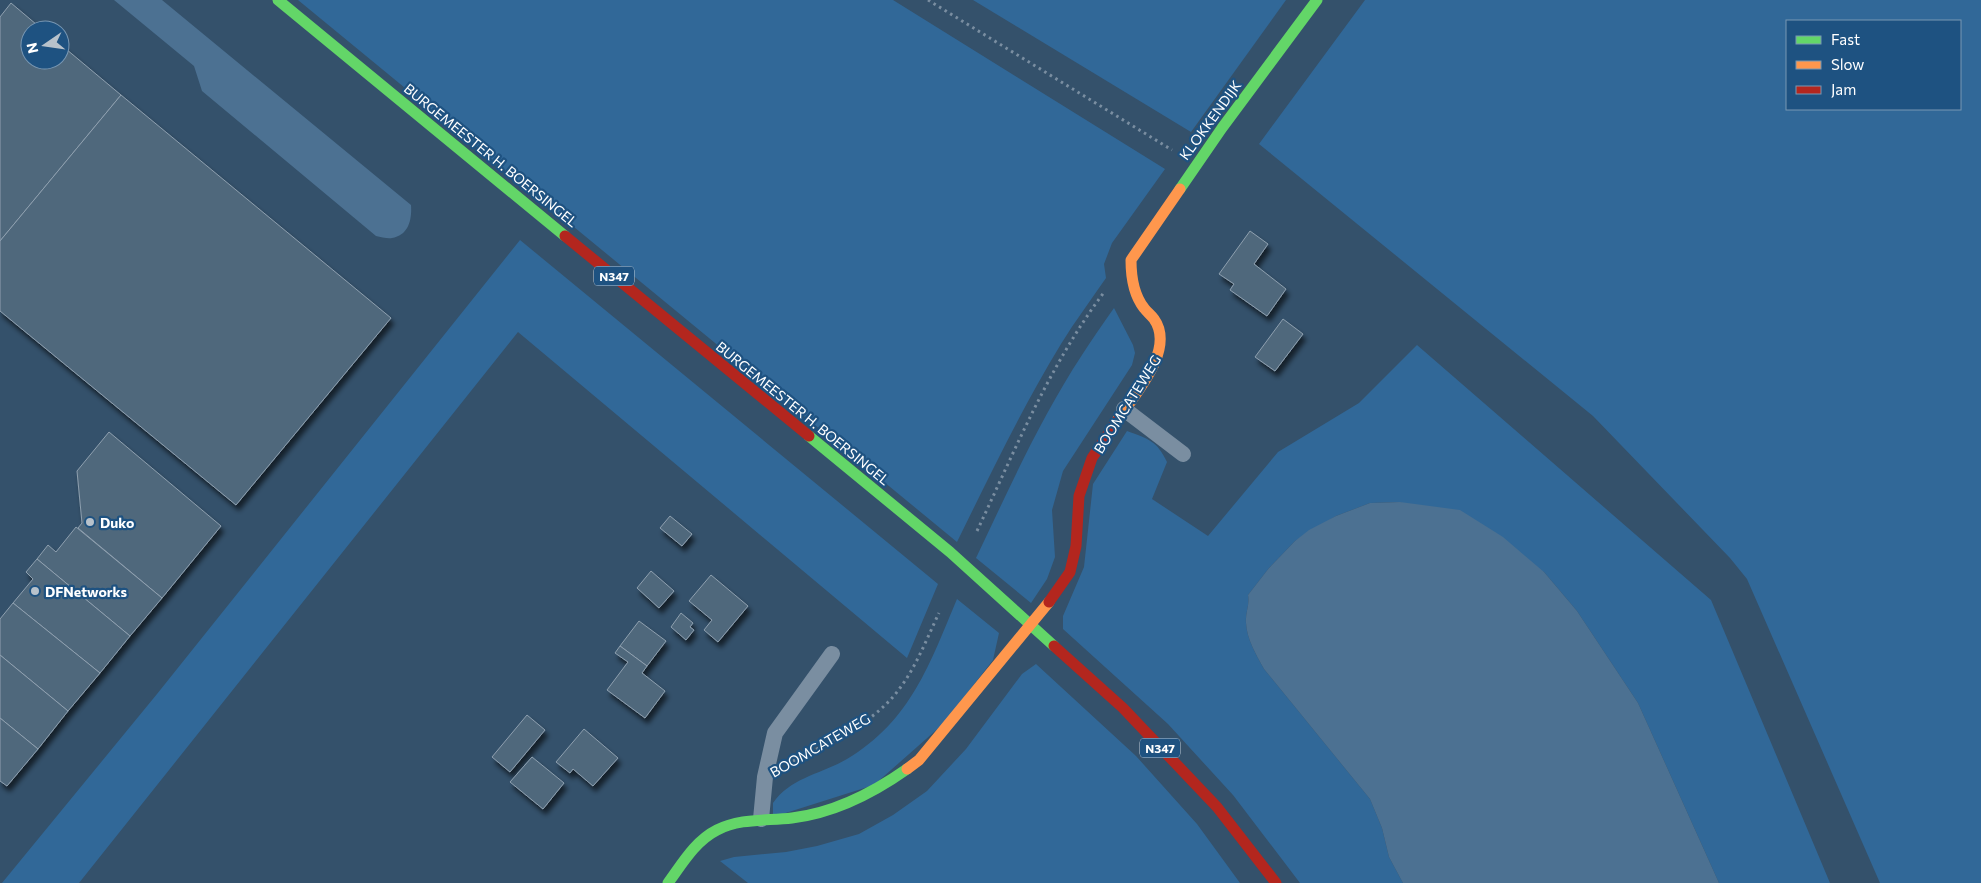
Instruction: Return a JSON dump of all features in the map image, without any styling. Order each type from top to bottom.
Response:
[{"type":"main road","name":"BURGEMEESTER H. BOERSINGEL","points":[[278,0],[934,540],[1031,624],[1123,708],[1217,807],[1276,883]]},
{"type":"main road","name":"KLOKKENDIJK","points":[[1131,260],[1196,165],[1317,0]]},
{"type":"main road","name":"BOOMCATEWEG","points":[[668,883],[699,843],[715,831],[730,824],[761,819],[793,818],[838,807],[869,794],[893,780],[919,760],[1060,588],[1070,572],[1076,546],[1079,496],[1092,458],[1156,362],[1162,348],[1160,334],[1154,318],[1143,306],[1135,292],[1131,277],[1131,260]]},
{"type":"lane","points":[[1124,410],[1183,454]]},
{"type":"lane","name":"BOOMCATEWEG","points":[[761,819],[765,777],[775,733],[832,654]]},
{"type":"path","points":[[928,0],[1196,165]]},
{"type":"path","points":[[978,531],[1042,392],[1069,344],[1100,298],[1131,260]]},
{"type":"path","name":"BOOMCATEWEG","points":[[765,777],[858,727],[887,704],[914,666],[939,612]]},
{"type":"shaded area","points":[[114,0],[162,0],[411,205],[410,221],[406,230],[392,238],[376,236],[202,91],[194,66]]},
{"type":"shaded area","points":[[298,0],[893,0],[1165,169],[1112,243],[1104,264],[1106,278],[1072,327],[1047,368],[1007,442],[957,542]]},
{"type":"shaded area","points":[[973,0],[1286,0],[1191,132]]},
{"type":"shaded area","points":[[1365,0],[1981,0],[1981,883],[1880,883],[1747,579],[1730,558],[1593,416],[1259,144]]},
{"type":"shaded area","points":[[520,240],[938,584],[907,658],[518,332],[79,883],[2,883],[157,694]]},
{"type":"shaded area","points":[[1114,308],[1133,345],[1135,353],[1132,365],[1063,471],[1052,510],[1055,557],[1047,579],[1031,603],[976,558],[1052,404]]},
{"type":"shaded area","points":[[1417,345],[1711,600],[1830,883],[1719,883],[1638,703],[1577,611],[1544,572],[1400,502],[1370,503],[1336,516],[1295,541],[1269,568],[1248,595],[1246,619],[1250,641],[1264,669],[1370,799],[1382,828],[1389,857],[1403,883],[1300,883],[1233,795],[1168,724],[1063,629],[1063,616],[1084,567],[1093,484],[1127,431],[1141,436],[1156,445],[1167,462],[1152,499],[1208,536],[1278,452],[1359,403]]},
{"type":"shaded area","points":[[1400,502],[1460,510],[1503,537],[1544,572],[1577,611],[1638,703],[1719,883],[1403,883],[1389,857],[1382,828],[1370,799],[1264,669],[1250,641],[1246,619],[1248,595],[1269,568],[1295,541],[1309,530],[1336,516],[1370,503]]},
{"type":"shaded area","points":[[957,599],[999,633],[993,660],[943,724],[874,785],[773,817],[773,803],[780,794],[807,777],[847,759],[869,744],[903,709],[927,668]]},
{"type":"shaded area","points":[[1036,664],[1136,756],[1197,824],[1240,883],[748,883],[720,861],[734,857],[786,852],[817,846],[859,834],[893,815],[927,791],[966,749],[1022,674]]},
{"type":"building","points":[[11,3],[31,20],[20,20],[20,70],[70,70],[70,52],[121,95],[0,241],[0,17]]},
{"type":"building","points":[[121,95],[391,318],[236,505],[0,311],[0,241]]},
{"type":"building","points":[[1250,231],[1268,244],[1254,264],[1286,289],[1267,316],[1230,290],[1234,284],[1219,274]]},
{"type":"building","points":[[1283,319],[1303,334],[1275,371],[1255,357]]},
{"type":"building","points":[[109,432],[221,526],[162,598],[78,528],[82,523],[77,471]]},
{"type":"building","points":[[670,516],[692,534],[682,546],[660,528]]},
{"type":"building","points":[[76,527],[162,598],[130,636],[37,559],[48,545],[56,552]]},
{"type":"building","points":[[37,559],[130,636],[100,673],[13,603],[33,579],[26,572]]},
{"type":"building","points":[[651,571],[674,591],[659,608],[637,588]]},
{"type":"building","points":[[711,575],[748,606],[718,642],[704,630],[712,620],[689,601]]},
{"type":"building","points":[[13,603],[100,673],[68,711],[0,655],[0,619]]},
{"type":"building","points":[[681,613],[693,623],[690,627],[694,630],[686,640],[671,627]]},
{"type":"building","points":[[639,621],[666,641],[647,666],[620,646]]},
{"type":"building","points":[[620,646],[647,666],[642,673],[665,691],[645,718],[607,690],[628,662],[615,653]]},
{"type":"building","points":[[0,655],[68,711],[38,749],[0,718]]},
{"type":"building","points":[[527,715],[545,730],[510,772],[492,757]]},
{"type":"building","points":[[0,718],[38,749],[7,786],[0,781]]},
{"type":"building","points":[[584,729],[618,758],[593,786],[573,769],[570,773],[556,762]]},
{"type":"building","points":[[532,757],[564,783],[543,809],[510,782]]},
{"type":"traffic: fast","points":[[278,0],[565,236]]},
{"type":"traffic: fast","points":[[1180,189],[1222,128],[1317,0]]},
{"type":"traffic: fast","points":[[809,436],[950,552],[1054,646]]},
{"type":"traffic: fast","points":[[668,883],[702,840],[717,830],[735,823],[792,818],[823,812],[867,794],[907,769]]},
{"type":"traffic: slow","points":[[1117,421],[1150,372],[1160,344],[1159,331],[1154,319],[1140,303],[1135,291],[1131,260],[1180,189]]},
{"type":"traffic: slow","points":[[907,769],[919,760],[1049,602]]},
{"type":"traffic: jam","points":[[565,236],[809,436]]},
{"type":"traffic: jam","points":[[1049,602],[1070,572],[1076,546],[1079,496],[1092,458],[1117,421]]},
{"type":"traffic: jam","points":[[1054,646],[1123,708],[1217,807],[1276,883]]},
{"type":"place","name":"Duko","points":[[90,522]]},
{"type":"place","name":"DFNetworks","points":[[35,591]]}]
